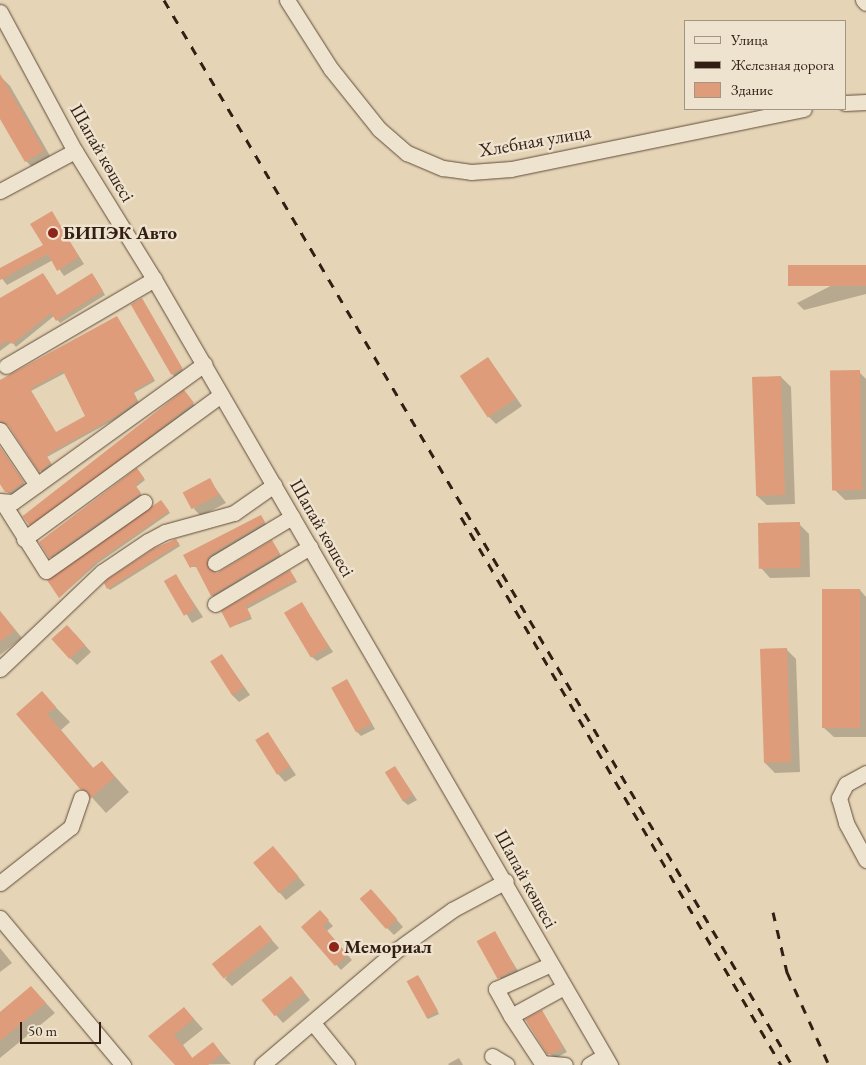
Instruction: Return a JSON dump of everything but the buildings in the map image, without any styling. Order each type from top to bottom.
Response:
[{"type":"street","name":"Хлебная улица","points":[[287,0],[331,69],[379,129],[407,153],[443,168],[472,172],[511,169],[799,110]]},
{"type":"street","points":[[863,0],[866,3]]},
{"type":"street","name":"Шапай көшесі","points":[[0,12],[75,151],[204,364],[506,881],[551,964],[607,1060]]},
{"type":"street","points":[[846,103],[865,99]]},
{"type":"street","points":[[0,191],[75,151]]},
{"type":"street","points":[[6,366],[154,280]]},
{"type":"street","points":[[1,502],[13,502],[204,364]]},
{"type":"street","points":[[24,539],[221,395]]},
{"type":"street","points":[[0,430],[37,485]]},
{"type":"street","points":[[0,669],[102,572],[148,541],[165,532],[234,513],[274,485]]},
{"type":"street","points":[[1,502],[38,564],[46,571],[52,570],[144,502]]},
{"type":"street","points":[[215,563],[292,517]]},
{"type":"street","points":[[216,604],[310,547]]},
{"type":"street","points":[[866,772],[846,784],[839,798],[846,823],[866,860]]},
{"type":"street","points":[[0,883],[71,827],[81,798]]},
{"type":"street","points":[[262,1065],[398,949],[452,910],[506,881]]},
{"type":"street","points":[[0,918],[123,1065]]},
{"type":"street","points":[[551,964],[493,983],[539,1064],[566,1065]]},
{"type":"street","points":[[511,1016],[564,987]]},
{"type":"street","points":[[313,1023],[347,1065]]},
{"type":"street","points":[[492,1056],[508,1065]]},
{"type":"street","points":[[589,1065],[607,1060]]},
{"type":"railway","points":[[164,0],[792,1065]]},
{"type":"railway","points":[[461,517],[781,1065]]},
{"type":"railway","points":[[773,912],[787,972],[829,1065]]},
{"type":"place","name":"БИПЭК Авто","points":[[53,233]]},
{"type":"place","name":"Мемориал","points":[[334,947]]}]
